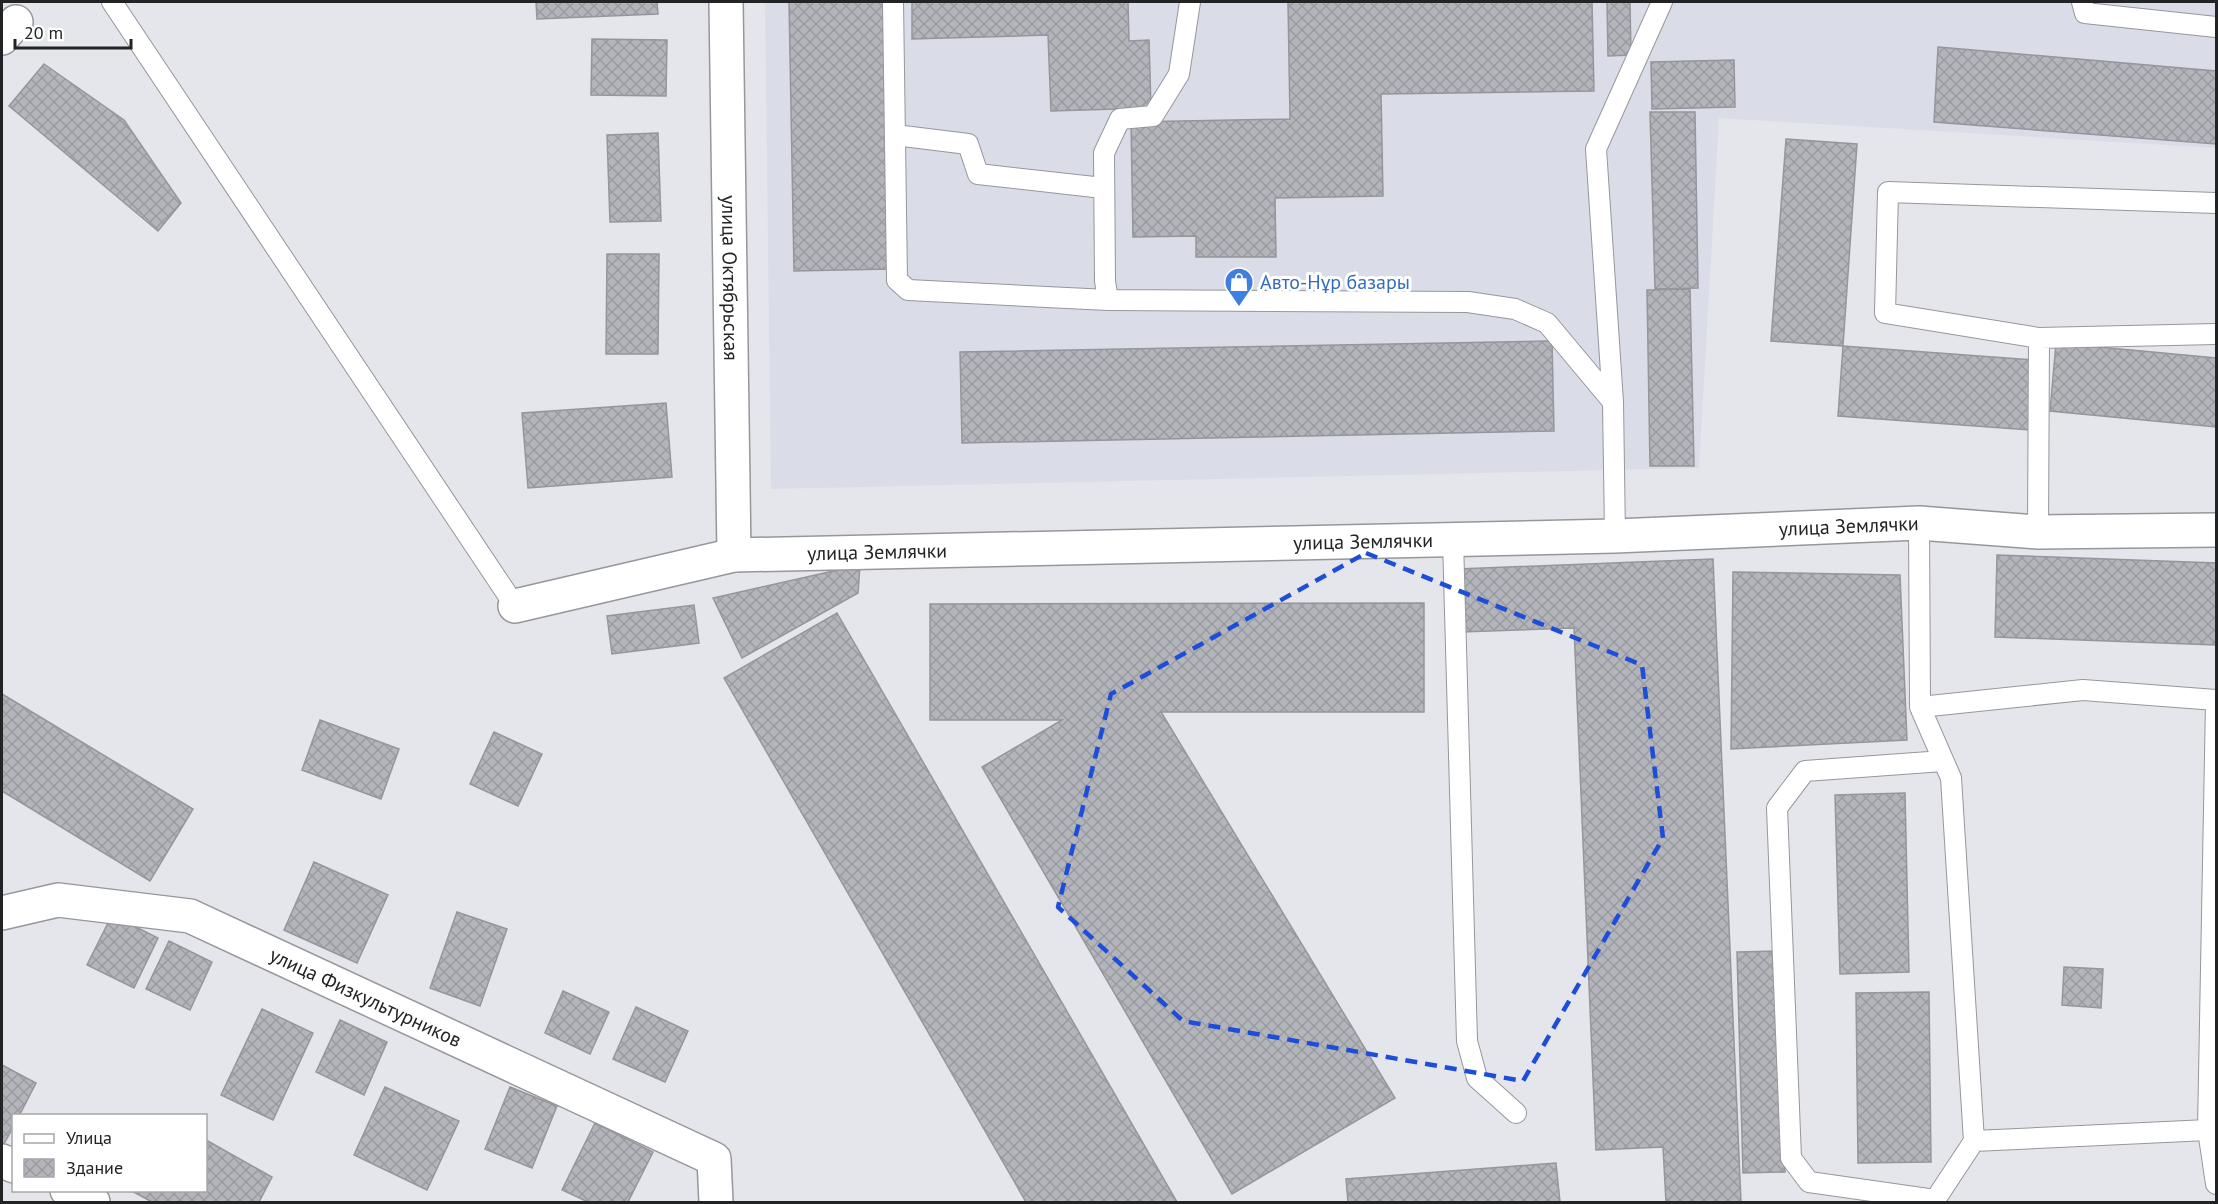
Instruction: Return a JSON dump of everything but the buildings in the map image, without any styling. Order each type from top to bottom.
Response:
[{"type":"street","name":"улица Октябрьская","points":[[726,2],[734,555]]},
{"type":"street","name":"улица Землячки","points":[[515,606],[734,555],[1615,537],[1919,524],[2038,532],[2217,530]]},
{"type":"street","name":"улица Физкультурников","points":[[2,914],[58,900],[190,916],[714,1159],[716,1203]]},
{"type":"street","points":[[69,1192],[93,1203]]},
{"type":"lane","points":[[112,2],[515,606]]},
{"type":"lane","points":[[892,2],[897,280],[908,290],[1108,300],[1468,302],[1515,309],[1547,323],[1613,402]]},
{"type":"lane","points":[[1108,300],[1105,281],[1104,153],[1120,119],[1153,116],[1179,74],[1190,2]]},
{"type":"lane","points":[[1615,537],[1613,402],[1596,149],[1662,2]]},
{"type":"lane","points":[[2082,2],[2085,13],[2217,27]]},
{"type":"lane","points":[[895,135],[968,144],[978,174],[1103,188]]},
{"type":"lane","points":[[2217,203],[1888,192],[1884,313],[2038,338],[2217,334]]},
{"type":"lane","points":[[2038,338],[2038,532]]},
{"type":"lane","points":[[1919,524],[1920,707],[1951,778],[1974,1142],[1935,1200],[1809,1182],[1791,1158],[1777,808],[1805,771],[1943,761]]},
{"type":"lane","points":[[1453,540],[1467,1041],[1477,1078],[1516,1113]]},
{"type":"lane","points":[[1920,707],[2084,690],[2217,701],[2208,1130],[2217,1184]]},
{"type":"lane","points":[[1974,1142],[2208,1130]]},
{"type":"highlighted area","points":[[1366,553],[1642,665],[1663,838],[1523,1081],[1183,1021],[1058,907],[1111,694]]},
{"type":"shaded area","name":"Авто-Нұр базары","points":[[765,2],[2216,2],[2216,148],[1719,118],[1699,468],[771,489]]},
{"type":"place","name":"Авто-Нұр базары","points":[[1239,308]]}]
